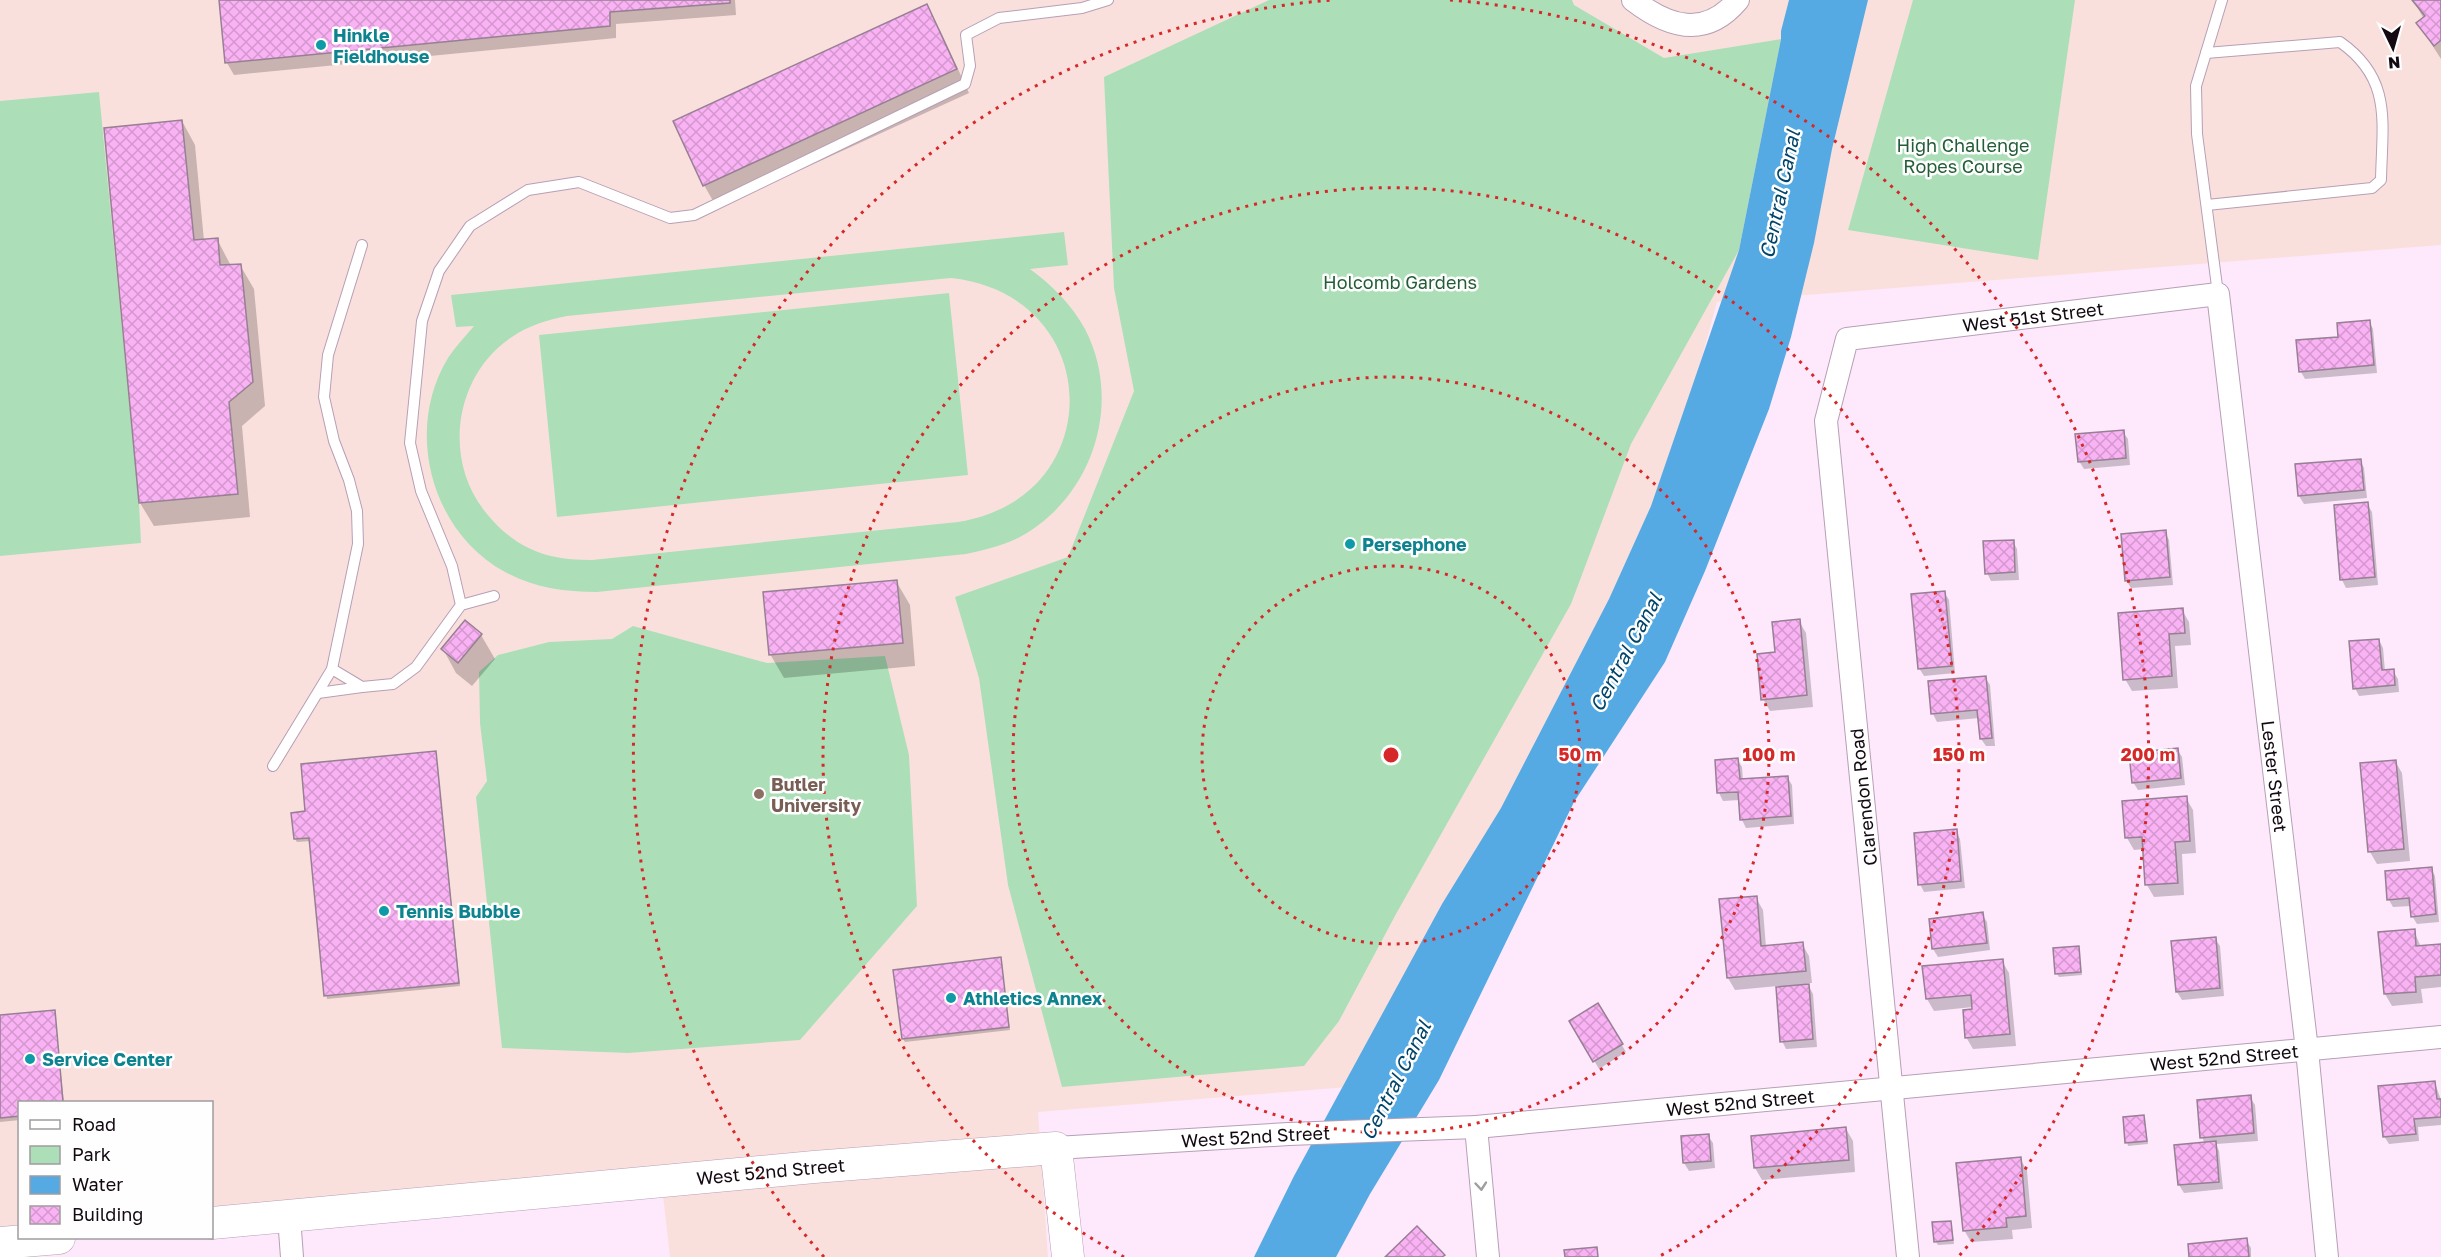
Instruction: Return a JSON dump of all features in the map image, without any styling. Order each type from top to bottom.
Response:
[{"type":"street","points":[[1633,0],[1662,20],[1690,25],[1718,17],[1738,0]]},
{"type":"street","name":"West 51st Street","points":[[1847,339],[2218,294]]},
{"type":"street","name":"Lester Street","points":[[2218,294],[2307,1050],[2327,1257]]},
{"type":"street","name":"Clarendon Road","points":[[1847,339],[1826,421],[1908,1257]]},
{"type":"street","name":"West 52nd Street","points":[[213,1223],[827,1166],[1056,1148],[1289,1134],[1418,1131],[1476,1127],[2441,1037]]},
{"type":"street","points":[[1476,1127],[1488,1257]]},
{"type":"street","points":[[1056,1148],[1068,1257]]},
{"type":"street","points":[[288,1216],[292,1257]]},
{"type":"street","points":[[0,1243],[47,1239]]},
{"type":"lane","points":[[461,605],[452,566],[422,491],[410,443],[422,321],[439,271],[470,226],[528,190],[579,182],[670,218],[694,215],[965,84],[970,66],[966,35],[999,18],[1082,8],[1108,0]]},
{"type":"lane","points":[[2218,294],[2197,134],[2196,86],[2222,0]]},
{"type":"lane","points":[[2206,53],[2340,42],[2355,52],[2375,80],[2382,106],[2381,180],[2372,188],[2206,205]]},
{"type":"lane","points":[[273,766],[332,669],[358,543],[357,511],[349,480],[334,441],[324,397],[328,355],[362,244]]},
{"type":"lane","points":[[318,693],[393,684],[416,667],[461,605],[494,596]]},
{"type":"lane","points":[[332,669],[362,687]]},
{"type":"shaded area","name":"Butler University","points":[[0,0],[2441,0],[2441,245],[1717,302],[1662,504],[1374,1085],[1038,1112],[1048,1257],[670,1257],[661,1178],[213,1221],[213,1101],[18,1101],[18,1238],[0,1241]]},
{"type":"green space","name":"Holcomb Gardens","points":[[1269,0],[1572,0],[1574,5],[1664,58],[1781,39],[1739,250],[1631,444],[1571,604],[1396,914],[1339,1021],[1304,1066],[1062,1087],[1008,885],[979,678],[955,597],[1068,557],[1134,391],[1114,288],[1104,77]]},
{"type":"green space","name":"High Challenge Ropes Course","points":[[1913,0],[2075,0],[2038,260],[1848,230]]},
{"type":"green space","points":[[99,92],[141,543],[0,556],[0,101]]},
{"type":"green space","points":[[1064,232],[1068,265],[1030,269],[1061,296],[1074,312],[1085,329],[1096,358],[1101,388],[1100,418],[1094,447],[1082,475],[1065,499],[1044,521],[1018,538],[999,546],[966,554],[597,592],[550,588],[527,582],[505,572],[480,554],[459,532],[443,506],[432,477],[427,447],[428,416],[435,386],[448,358],[474,326],[456,327],[451,295]],"holes":[[[951,278],[1002,292],[1039,320],[1061,356],[1070,397],[1063,439],[1043,476],[1008,505],[958,522],[592,560],[566,559],[532,550],[500,528],[473,493],[464,469],[460,445],[461,420],[467,396],[477,373],[492,353],[512,337],[525,329],[553,319]]]},
{"type":"green space","points":[[949,293],[968,475],[557,517],[539,335]]},
{"type":"green space","points":[[633,626],[767,663],[885,656],[909,755],[917,906],[800,1040],[628,1053],[502,1048],[476,797],[487,781],[480,723],[479,672],[498,655],[549,642],[612,639]]},
{"type":"water","name":"Central Canal","points":[[1789,0],[1868,0],[1832,149],[1814,243],[1791,337],[1769,409],[1705,571],[1665,662],[1574,802],[1439,1080],[1370,1194],[1336,1257],[1254,1257],[1294,1176],[1442,904],[1501,808],[1609,599],[1651,506],[1739,250]]},
{"type":"building","name":"Hinkle Fieldhouse","points":[[219,0],[730,0],[730,3],[610,12],[610,26],[225,63]]},
{"type":"building","points":[[2412,0],[2441,0],[2441,40],[2434,46],[2416,23],[2425,16]]},
{"type":"building","points":[[927,4],[957,69],[703,186],[673,121]]},
{"type":"building","points":[[182,120],[194,240],[218,238],[220,265],[241,264],[253,382],[229,402],[238,494],[139,503],[104,128]]},
{"type":"building","points":[[2370,320],[2374,365],[2299,372],[2296,340],[2338,337],[2337,323]]},
{"type":"building","points":[[2124,430],[2126,458],[2078,462],[2075,434]]},
{"type":"building","points":[[2361,459],[2364,490],[2298,496],[2295,464]]},
{"type":"building","points":[[2368,502],[2375,577],[2340,580],[2334,505]]},
{"type":"building","points":[[2166,530],[2170,577],[2125,581],[2121,534]]},
{"type":"building","points":[[2014,540],[2015,572],[1985,574],[1983,541]]},
{"type":"building","points":[[897,580],[903,643],[769,655],[763,592]]},
{"type":"building","points":[[1945,591],[1952,666],[1918,669],[1911,594]]},
{"type":"building","points":[[2183,608],[2185,633],[2169,634],[2172,676],[2123,680],[2118,613]]},
{"type":"building","points":[[1800,619],[1807,695],[1761,700],[1757,654],[1775,652],[1772,622]]},
{"type":"building","points":[[465,620],[482,634],[458,663],[441,649]]},
{"type":"building","points":[[2379,639],[2382,670],[2394,669],[2395,685],[2353,689],[2349,641]]},
{"type":"building","points":[[1986,676],[1992,738],[1980,739],[1977,710],[1931,714],[1928,681]]},
{"type":"building","points":[[2178,748],[2181,778],[2132,783],[2129,753]]},
{"type":"building","name":"Tennis Bubble","points":[[436,751],[459,983],[324,996],[309,838],[294,839],[291,813],[305,811],[301,764]]},
{"type":"building","points":[[1738,758],[1740,779],[1788,776],[1791,816],[1740,820],[1738,792],[1717,793],[1715,760]]},
{"type":"building","points":[[2396,760],[2404,849],[2368,852],[2360,763]]},
{"type":"building","points":[[2187,796],[2190,841],[2175,842],[2178,883],[2145,885],[2142,837],[2125,838],[2122,801]]},
{"type":"building","points":[[1957,829],[1961,881],[1918,885],[1914,833]]},
{"type":"building","points":[[2432,867],[2436,914],[2411,917],[2409,898],[2387,900],[2385,871]]},
{"type":"building","points":[[1757,896],[1761,946],[1803,942],[1806,971],[1727,978],[1719,899]]},
{"type":"building","points":[[1983,912],[1987,943],[1932,949],[1929,919]]},
{"type":"building","points":[[2415,929],[2416,946],[2441,944],[2441,975],[2415,977],[2416,992],[2384,994],[2378,932]]},
{"type":"building","points":[[2216,937],[2220,988],[2176,992],[2171,941]]},
{"type":"building","points":[[2079,946],[2081,972],[2055,974],[2053,948]]},
{"type":"building","name":"Athletics Annex","points":[[1001,957],[1009,1027],[902,1039],[893,970]]},
{"type":"building","points":[[2003,959],[2010,1034],[1965,1038],[1963,1010],[1972,1009],[1971,995],[1926,999],[1922,966]]},
{"type":"building","points":[[1809,984],[1813,1039],[1780,1042],[1776,987]]},
{"type":"building","points":[[1598,1003],[1623,1044],[1593,1062],[1569,1021]]},
{"type":"building","name":"Service Center","points":[[55,1010],[63,1101],[18,1101],[18,1116],[0,1118],[0,1015]]},
{"type":"building","points":[[2435,1081],[2437,1099],[2441,1099],[2441,1117],[2414,1119],[2416,1134],[2383,1137],[2378,1086]]},
{"type":"building","points":[[2251,1095],[2254,1133],[2200,1138],[2197,1100]]},
{"type":"building","points":[[2144,1115],[2147,1141],[2125,1143],[2123,1117]]},
{"type":"building","points":[[1846,1127],[1849,1160],[1754,1168],[1751,1136]]},
{"type":"building","points":[[1709,1134],[1711,1161],[1683,1163],[1681,1136]]},
{"type":"building","points":[[2216,1141],[2219,1182],[2178,1185],[2174,1145]]},
{"type":"building","points":[[2021,1157],[2026,1216],[2006,1218],[2007,1227],[1963,1231],[1956,1163]]},
{"type":"building","points":[[1951,1221],[1953,1240],[1934,1242],[1932,1222]]},
{"type":"building","points":[[1417,1226],[1445,1255],[1442,1257],[1385,1257]]},
{"type":"building","points":[[2247,1238],[2249,1257],[2189,1257],[2188,1244]]},
{"type":"building","points":[[1597,1247],[1598,1257],[1565,1257],[1564,1250]]},
{"type":"place","name":"Hinkle Fieldhouse","points":[[321,45]]},
{"type":"place","name":"Persephone","points":[[1350,544]]},
{"type":"place","name":"Butler University","points":[[759,794]]},
{"type":"place","name":"Tennis Bubble","points":[[384,911]]},
{"type":"place","name":"Athletics Annex","points":[[951,998]]},
{"type":"place","name":"Service Center","points":[[30,1059]]}]
